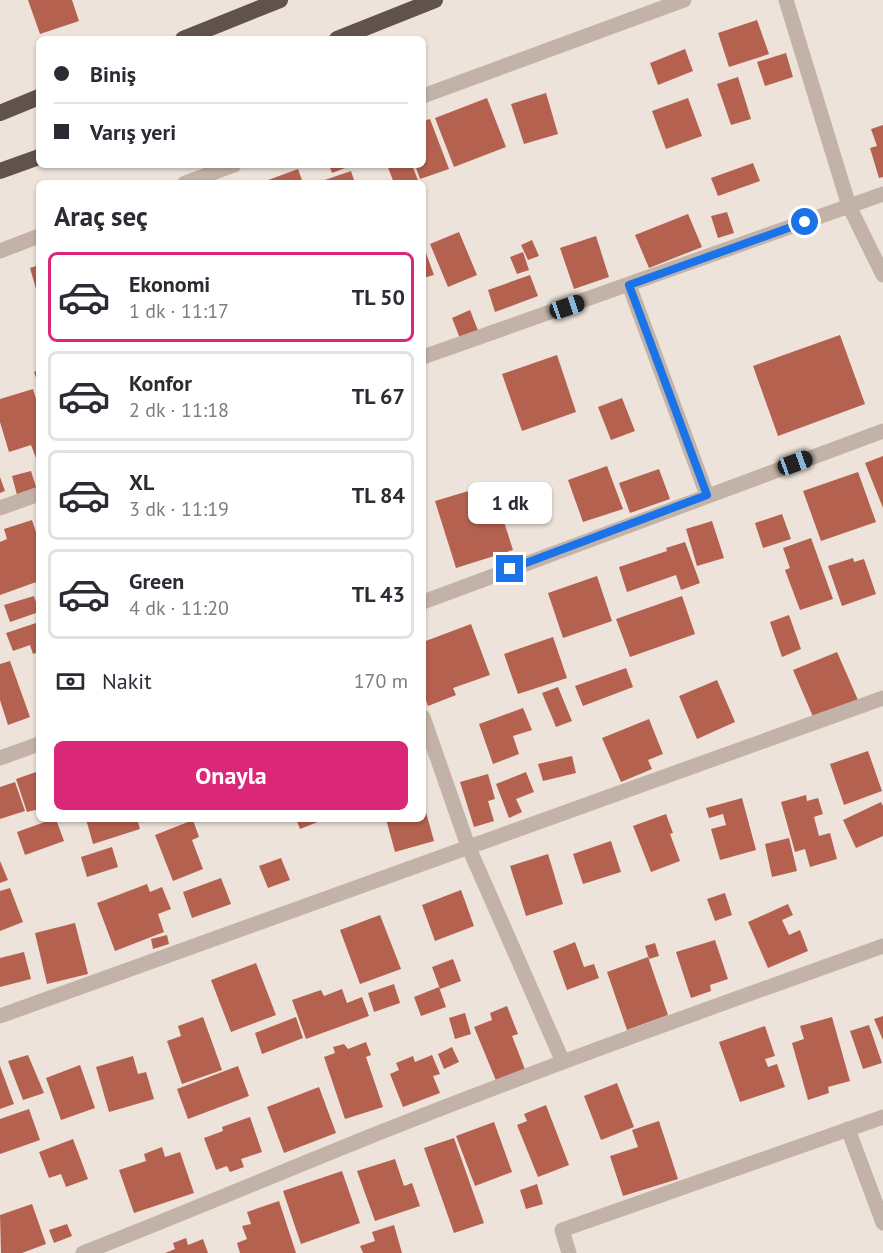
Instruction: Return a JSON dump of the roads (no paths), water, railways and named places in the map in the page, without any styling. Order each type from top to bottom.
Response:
[{"type":"highway","points":[[190,36],[280,0]]},
{"type":"highway","points":[[345,36],[435,0]]},
{"type":"highway","points":[[0,113],[36,98]]},
{"type":"highway","points":[[0,171],[36,158]]},
{"type":"street","points":[[426,95],[684,0]]},
{"type":"street","points":[[786,0],[849,206],[883,275]]},
{"type":"street","points":[[216,178],[230,168]]},
{"type":"street","points":[[426,356],[883,194]]},
{"type":"street","points":[[0,251],[36,237]]},
{"type":"street","points":[[629,285],[707,495]]},
{"type":"street","points":[[426,601],[883,431]]},
{"type":"street","points":[[0,508],[36,495]]},
{"type":"street","points":[[0,1016],[883,698]]},
{"type":"street","points":[[426,726],[468,846],[563,1062]]},
{"type":"street","points":[[0,758],[36,745]]},
{"type":"street","points":[[83,1253],[381,1132],[563,1062],[883,946]]},
{"type":"street","points":[[569,1253],[562,1230],[883,1117]]},
{"type":"street","points":[[848,1129],[883,1223]]}]
